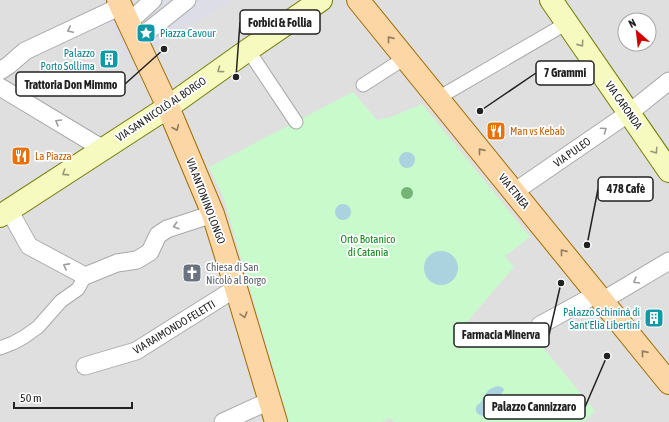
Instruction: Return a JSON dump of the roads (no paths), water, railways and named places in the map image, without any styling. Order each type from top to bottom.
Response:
[{"type":"main road","name":"VIA SAN NICOLÒ AL BORGO","points":[[4,214],[168,107],[321,0]]},
{"type":"main road","name":"VIA ETNEA","points":[[358,0],[669,383]]},
{"type":"main road","name":"VIA CARONDA","points":[[551,0],[669,171]]},
{"type":"main road","name":"VIA ANTONINO LONGO","points":[[126,23],[168,107],[213,214],[276,422]]},
{"type":"street","points":[[0,71],[25,51],[126,23],[157,24],[187,0]]},
{"type":"street","points":[[126,23],[150,3],[157,24]]},
{"type":"street","points":[[438,98],[567,23]]},
{"type":"street","points":[[248,50],[296,122]]},
{"type":"street","points":[[363,85],[405,58]]},
{"type":"street","name":"VIA PULEO","points":[[514,192],[629,113],[669,81]]},
{"type":"street","points":[[0,87],[103,148]]},
{"type":"street","points":[[4,214],[14,219],[29,246],[85,276]]},
{"type":"street","points":[[0,348],[24,337],[38,327],[61,301],[78,289],[85,276],[117,263],[137,260],[150,252],[158,235],[167,229],[213,214]]},
{"type":"street","points":[[540,325],[600,297],[669,261]]},
{"type":"street","name":"VIA RAIMONDO FELETTI","points":[[85,366],[136,351],[236,288]]},
{"type":"street","points":[[223,422],[269,401]]},
{"type":"water","points":[[404,152],[410,152],[415,157],[413,166],[410,168],[404,168],[399,163],[399,157]]},
{"type":"water","points":[[340,204],[346,204],[351,209],[349,218],[346,220],[340,220],[335,215],[335,209]]},
{"type":"water","points":[[438,251],[444,251],[448,252],[455,258],[458,268],[457,275],[451,282],[444,285],[438,285],[434,284],[427,278],[424,271],[424,265],[425,261],[431,254]]},
{"type":"water","points":[[499,386],[504,390],[495,403],[497,414],[484,416],[478,414],[476,408],[487,392],[494,387]]},
{"type":"place","name":"Piazza Cavour","points":[[146,33]]},
{"type":"place","name":"Trattoria Don Mimmo","points":[[164,49]]},
{"type":"place","name":"Palazzo Porto Sollima","points":[[109,59]]},
{"type":"place","name":"Forbici & Follia","points":[[236,77]]},
{"type":"place","name":"7 Grammi","points":[[480,111]]},
{"type":"place","name":"Man vs Kebab","points":[[496,131]]},
{"type":"place","name":"La Piazza","points":[[21,156]]},
{"type":"place","name":"478 Cafè","points":[[587,245]]},
{"type":"place","name":"Chiesa di San Nicolò al Borgo","points":[[192,273]]},
{"type":"place","name":"Farmacia Minerva","points":[[561,283]]},
{"type":"place","name":"Palazzo Schininà di Sant'Elia Libertini","points":[[654,318]]},
{"type":"place","name":"Palazzo Cannizzaro","points":[[607,356]]},
{"type":"park label","name":"Orto Botanico di Catania","points":[[368,245]]}]
